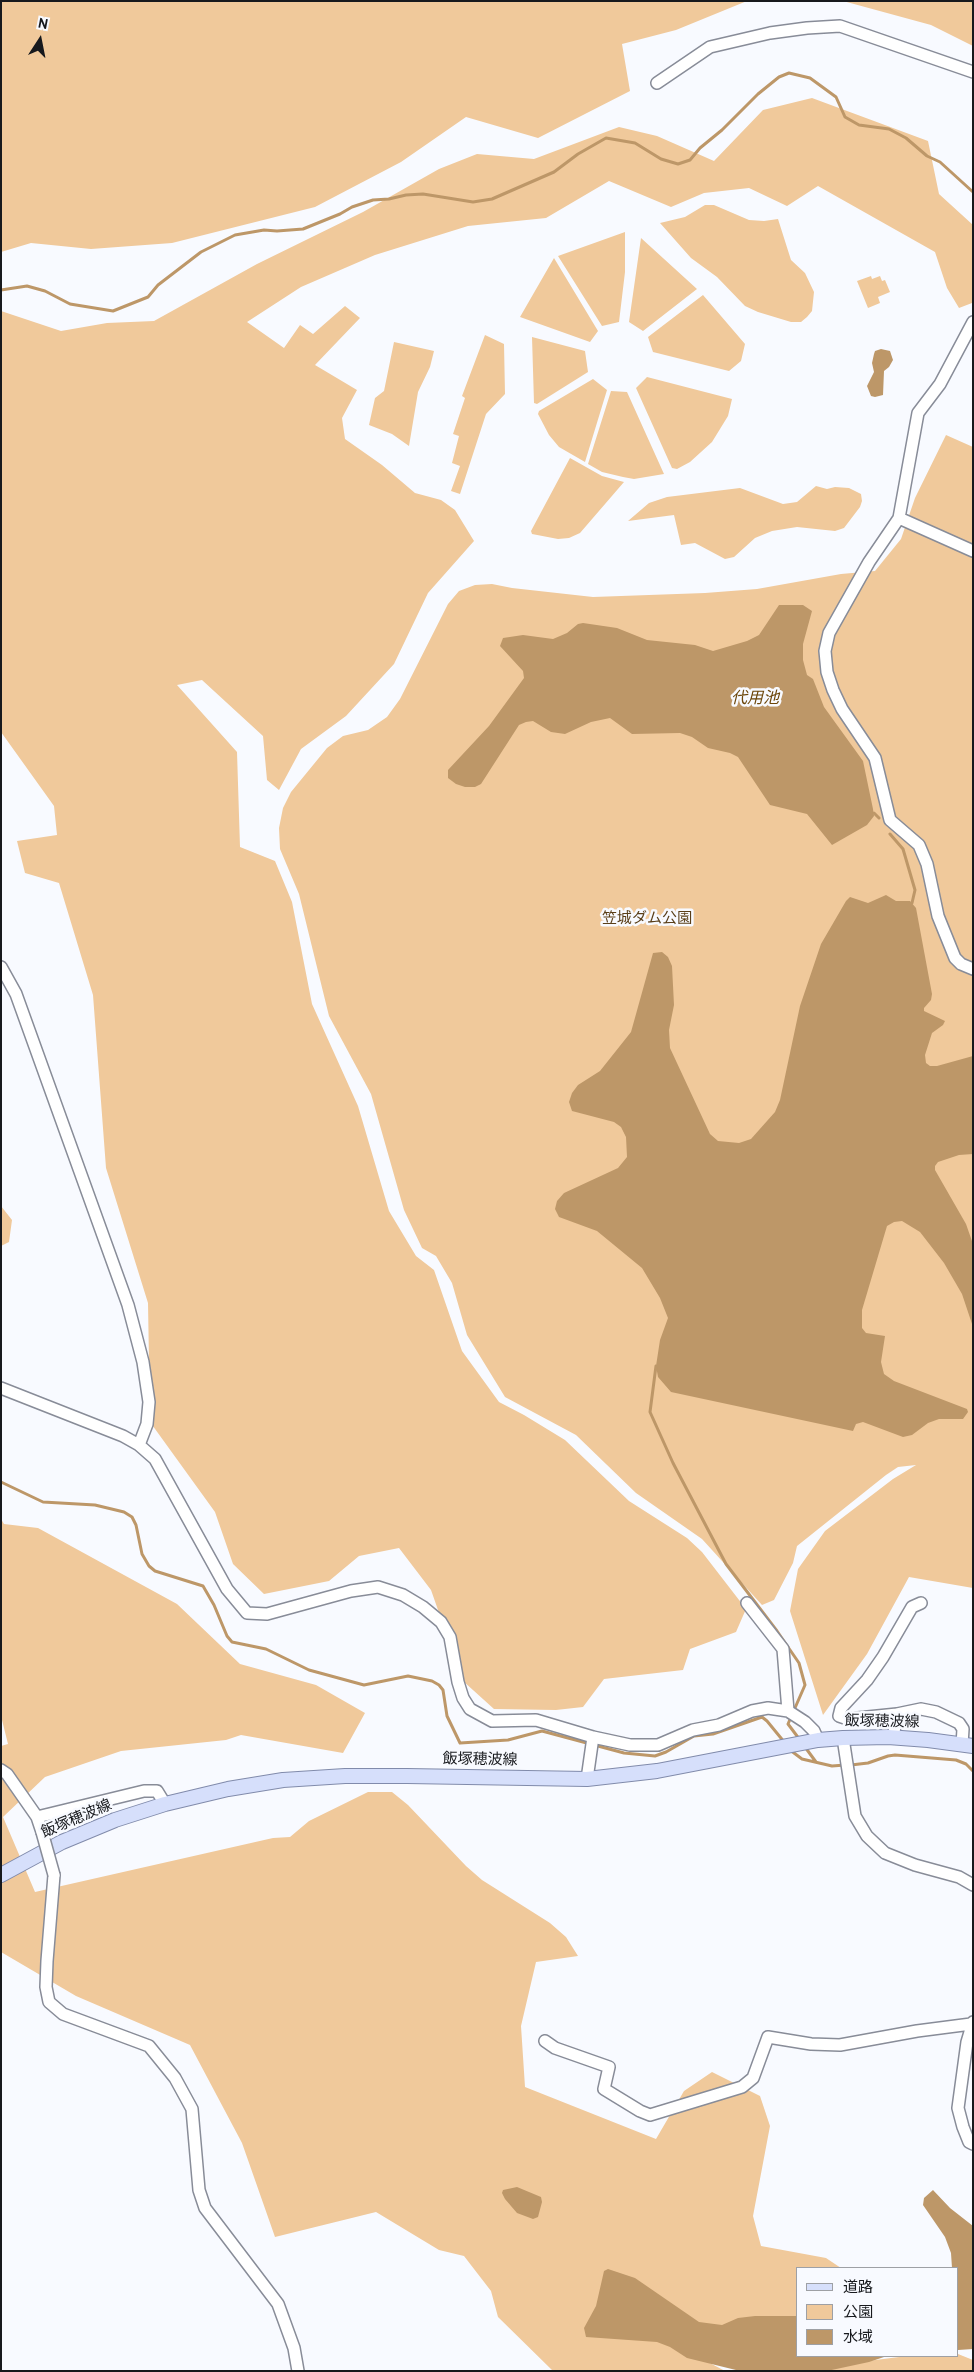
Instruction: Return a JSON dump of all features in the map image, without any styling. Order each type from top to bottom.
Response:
[{"type":"main road","name":"飯塚穂波線","points":[[1,1875],[62,1842],[115,1820],[165,1804],[265,1783],[327,1777],[407,1776],[587,1779],[657,1771],[818,1740],[843,1738],[893,1738],[968,1745]]},
{"type":"street","points":[[657,83],[710,47],[770,33],[840,26],[973,72]]},
{"type":"street","points":[[973,322],[940,384],[918,413],[899,518],[869,562],[829,633],[825,651],[827,672],[833,690],[842,709],[875,758],[890,820],[920,848],[927,864],[938,916],[955,958],[961,964],[973,969]]},
{"type":"street","points":[[899,518],[973,550]]},
{"type":"street","points":[[1,967],[16,994],[128,1305],[143,1362],[149,1402],[147,1424],[139,1445]]},
{"type":"street","points":[[1,1388],[123,1436],[139,1445],[155,1460],[227,1589],[247,1613],[268,1614],[351,1591],[378,1587],[403,1594],[423,1606],[441,1622],[450,1637],[458,1682],[463,1698],[470,1709],[492,1721],[536,1720],[630,1745],[658,1745],[693,1730],[719,1725],[752,1711],[768,1708],[788,1711],[805,1722],[814,1731],[818,1740]]},
{"type":"street","points":[[747,1603],[783,1649],[788,1711]]},
{"type":"street","points":[[921,1603],[912,1607],[883,1657],[867,1680],[841,1708],[840,1716],[848,1719],[897,1714],[920,1709],[944,1716],[959,1723],[968,1745]]},
{"type":"street","points":[[893,1738],[897,1714]]},
{"type":"street","points":[[587,1779],[593,1736]]},
{"type":"street","points":[[843,1738],[855,1816],[867,1836],[885,1853],[973,1885]]},
{"type":"street","points":[[1,1770],[7,1774],[37,1817],[54,1876],[46,1987],[50,2002],[63,2014],[148,2046],[176,2078],[192,2109],[199,2190],[205,2208],[278,2304],[294,2348],[298,2371]]},
{"type":"street","points":[[37,1817],[144,1791],[157,1791],[165,1804]]},
{"type":"street","points":[[545,2041],[555,2048],[609,2067],[604,2088],[640,2111],[650,2115],[742,2088],[753,2078],[768,2037],[811,2044],[840,2045],[972,2023],[967,2042],[958,2108],[969,2142],[973,2144]]},
{"type":"green space","points":[[1,1],[747,1],[676,30],[622,44],[630,91],[538,138],[466,117],[401,162],[315,207],[172,243],[91,249],[31,243],[1,252]]},
{"type":"green space","points":[[843,1],[973,1],[973,46],[931,25]]},
{"type":"green space","points":[[812,98],[928,141],[939,194],[973,225],[972,303],[959,308],[947,288],[935,252],[818,186],[787,206],[749,188],[704,193],[671,207],[609,181],[546,218],[468,226],[375,255],[301,287],[247,322],[284,348],[300,325],[313,334],[345,306],[360,318],[315,365],[357,390],[342,418],[345,439],[382,465],[415,493],[441,500],[455,510],[474,541],[428,593],[394,664],[346,716],[301,749],[279,790],[267,780],[263,736],[202,680],[177,685],[237,752],[240,847],[275,861],[292,902],[312,1004],[358,1106],[389,1211],[416,1256],[434,1270],[462,1351],[499,1402],[565,1440],[629,1501],[687,1538],[702,1552],[746,1609],[736,1632],[690,1649],[683,1670],[604,1679],[583,1707],[556,1710],[494,1709],[463,1681],[431,1590],[399,1548],[359,1556],[329,1581],[264,1594],[233,1564],[215,1512],[150,1422],[148,1303],[106,1168],[93,995],[59,883],[25,873],[17,841],[57,835],[54,806],[1,732],[1,311],[61,331],[107,323],[154,321],[257,264],[363,212],[439,169],[477,154],[534,159],[619,127],[657,136],[714,161],[763,110]]},
{"type":"green space","points":[[705,205],[714,205],[749,220],[764,221],[778,219],[791,260],[805,273],[814,292],[812,311],[807,317],[801,322],[791,322],[745,306],[717,277],[691,258],[660,223],[685,217]]},
{"type":"green space","points":[[625,232],[625,272],[619,322],[602,326],[558,256]]},
{"type":"green space","points":[[641,238],[697,289],[643,331],[629,322]]},
{"type":"green space","points":[[554,258],[598,331],[590,342],[520,317]]},
{"type":"green space","points":[[871,276],[872,279],[880,276],[882,281],[885,280],[890,292],[878,297],[880,303],[868,308],[857,281]]},
{"type":"green space","points":[[703,295],[745,344],[741,361],[729,371],[653,352],[648,337]]},
{"type":"green space","points":[[485,335],[504,344],[505,394],[486,414],[460,494],[451,491],[460,466],[452,463],[459,436],[453,434],[465,398],[462,396]]},
{"type":"green space","points":[[532,337],[585,351],[588,372],[537,404],[534,403]]},
{"type":"green space","points":[[394,342],[434,351],[430,367],[418,392],[409,446],[392,434],[369,425],[375,398],[384,391]]},
{"type":"green space","points":[[647,377],[732,399],[728,416],[712,442],[690,462],[677,469],[672,468],[636,388]]},
{"type":"green space","points":[[593,379],[607,390],[585,462],[559,447],[549,435],[538,414],[539,411]]},
{"type":"green space","points":[[611,391],[627,392],[664,474],[634,479],[602,472],[588,464]]},
{"type":"green space","name":"笠城ダム公園","points":[[946,435],[973,447],[973,1588],[909,1577],[867,1654],[823,1715],[790,1611],[798,1569],[825,1531],[893,1479],[916,1465],[898,1467],[886,1475],[797,1546],[793,1563],[774,1600],[762,1605],[702,1539],[636,1493],[576,1435],[505,1397],[467,1335],[452,1283],[436,1256],[422,1248],[404,1210],[371,1094],[329,1016],[299,894],[280,849],[279,828],[283,808],[291,792],[327,748],[343,736],[368,730],[387,717],[400,699],[448,604],[459,591],[475,585],[492,584],[593,597],[705,593],[757,589],[841,574],[875,571],[901,539],[915,498]]},
{"type":"green space","points":[[570,458],[602,476],[624,482],[580,533],[569,538],[558,539],[532,534],[531,531]]},
{"type":"green space","points":[[816,486],[827,489],[835,487],[849,488],[861,494],[862,501],[860,507],[844,528],[835,531],[797,527],[772,531],[755,538],[734,557],[725,559],[695,543],[681,545],[674,515],[628,521],[649,503],[667,497],[740,488],[783,504],[797,502]]},
{"type":"green space","points":[[1,1206],[12,1220],[9,1242],[1,1246]]},
{"type":"green space","points":[[1,1519],[4,1524],[38,1528],[177,1604],[240,1664],[316,1685],[365,1713],[343,1753],[241,1735],[226,1740],[121,1751],[45,1777],[3,1817],[35,1892],[273,1838],[290,1837],[309,1821],[368,1792],[392,1792],[408,1805],[466,1866],[482,1880],[550,1923],[566,1937],[578,1956],[536,1962],[521,2026],[525,2087],[656,2139],[684,2091],[712,2072],[760,2096],[770,2126],[753,2216],[761,2246],[826,2258],[840,2267],[796,2267],[796,2322],[670,2342],[725,2371],[553,2371],[498,2317],[491,2291],[464,2256],[439,2250],[376,2212],[275,2237],[242,2143],[190,2045],[76,1996],[1,1952],[1,1746],[8,1744],[1,1716]]},
{"type":"green space","points":[[959,2354],[973,2360],[973,2371],[814,2371],[828,2366],[899,2357],[959,2357]]},
{"type":"water","points":[[881,349],[890,351],[893,360],[884,371],[883,395],[875,397],[871,396],[867,386],[874,372],[872,363],[875,351]]},
{"type":"water","name":"代用池","points":[[779,605],[803,605],[812,611],[803,644],[803,660],[807,675],[813,679],[824,707],[863,761],[874,816],[867,825],[832,845],[807,814],[770,805],[738,757],[730,753],[708,748],[692,737],[680,733],[632,734],[610,718],[591,722],[565,734],[551,732],[533,721],[526,722],[519,725],[481,784],[475,787],[465,787],[456,784],[448,778],[448,770],[489,726],[524,678],[523,671],[500,646],[503,638],[523,635],[553,639],[583,623],[617,628],[647,640],[695,645],[713,651],[747,641],[759,635]]},
{"type":"water","points":[[886,895],[896,901],[910,901],[916,908],[932,994],[931,1000],[924,1008],[924,1011],[945,1021],[943,1025],[932,1033],[925,1055],[926,1063],[930,1066],[937,1066],[973,1056],[973,1154],[959,1155],[938,1162],[935,1170],[966,1224],[973,1244],[973,1327],[962,1294],[944,1263],[920,1232],[902,1221],[894,1222],[887,1226],[862,1310],[862,1328],[866,1333],[885,1336],[881,1362],[884,1374],[894,1381],[967,1409],[968,1412],[963,1419],[939,1419],[928,1423],[912,1435],[903,1437],[863,1422],[856,1424],[853,1431],[671,1392],[658,1377],[656,1366],[660,1340],[668,1318],[660,1298],[642,1268],[597,1231],[559,1217],[555,1209],[557,1201],[564,1193],[618,1168],[627,1157],[626,1137],[621,1127],[614,1122],[572,1111],[569,1102],[572,1093],[578,1085],[600,1071],[631,1032],[653,953],[662,952],[668,957],[672,966],[674,1005],[669,1030],[670,1048],[710,1134],[718,1141],[739,1143],[751,1139],[775,1112],[780,1100],[800,1006],[821,944],[846,901],[850,897],[868,903]]},
{"type":"water","points":[[517,2187],[541,2197],[542,2202],[538,2217],[533,2219],[517,2213],[505,2199],[502,2193],[503,2190]]},
{"type":"water","points":[[933,2190],[950,2208],[973,2226],[973,2349],[959,2350],[959,2267],[952,2267],[951,2253],[945,2237],[923,2205],[924,2198]]},
{"type":"water","points":[[608,2269],[635,2278],[699,2322],[722,2325],[738,2318],[796,2316],[796,2357],[884,2357],[827,2371],[740,2371],[687,2358],[670,2347],[657,2342],[586,2337],[584,2328],[596,2306],[604,2271]]},
{"type":"waterway","points":[[1,290],[27,286],[45,291],[70,304],[113,311],[148,297],[158,285],[201,252],[235,235],[264,230],[303,229],[352,207],[373,200],[406,195],[423,194],[473,202],[492,199],[554,172],[578,154],[606,138],[635,143],[661,159],[678,164],[690,160],[700,148],[722,130],[758,94],[779,77],[789,73],[810,78],[836,97],[845,117],[859,125],[889,129],[906,138],[927,156],[940,162],[973,192]]},
{"type":"waterway","points":[[874,813],[879,818]]},
{"type":"waterway","points":[[890,834],[903,849],[915,890],[912,903]]},
{"type":"waterway","points":[[656,1366],[650,1412],[673,1463],[726,1564],[799,1663],[805,1685],[788,1724],[800,1740]]},
{"type":"waterway","points":[[1,1482],[43,1502],[95,1505],[124,1512],[132,1517],[136,1525],[142,1554],[149,1566],[155,1571],[203,1586],[214,1605],[227,1636],[232,1642],[266,1649],[309,1670],[364,1685],[408,1676],[432,1681],[443,1690],[447,1716],[460,1743],[508,1740],[542,1731],[624,1753],[655,1756],[694,1736],[713,1734],[762,1717],[785,1743]]},
{"type":"waterway","points":[[805,1747],[816,1762]]},
{"type":"waterway","points":[[790,1750],[802,1759],[832,1766],[845,1765]]},
{"type":"waterway","points":[[851,1765],[868,1763],[895,1755],[956,1760],[966,1764],[973,1771]]}]
